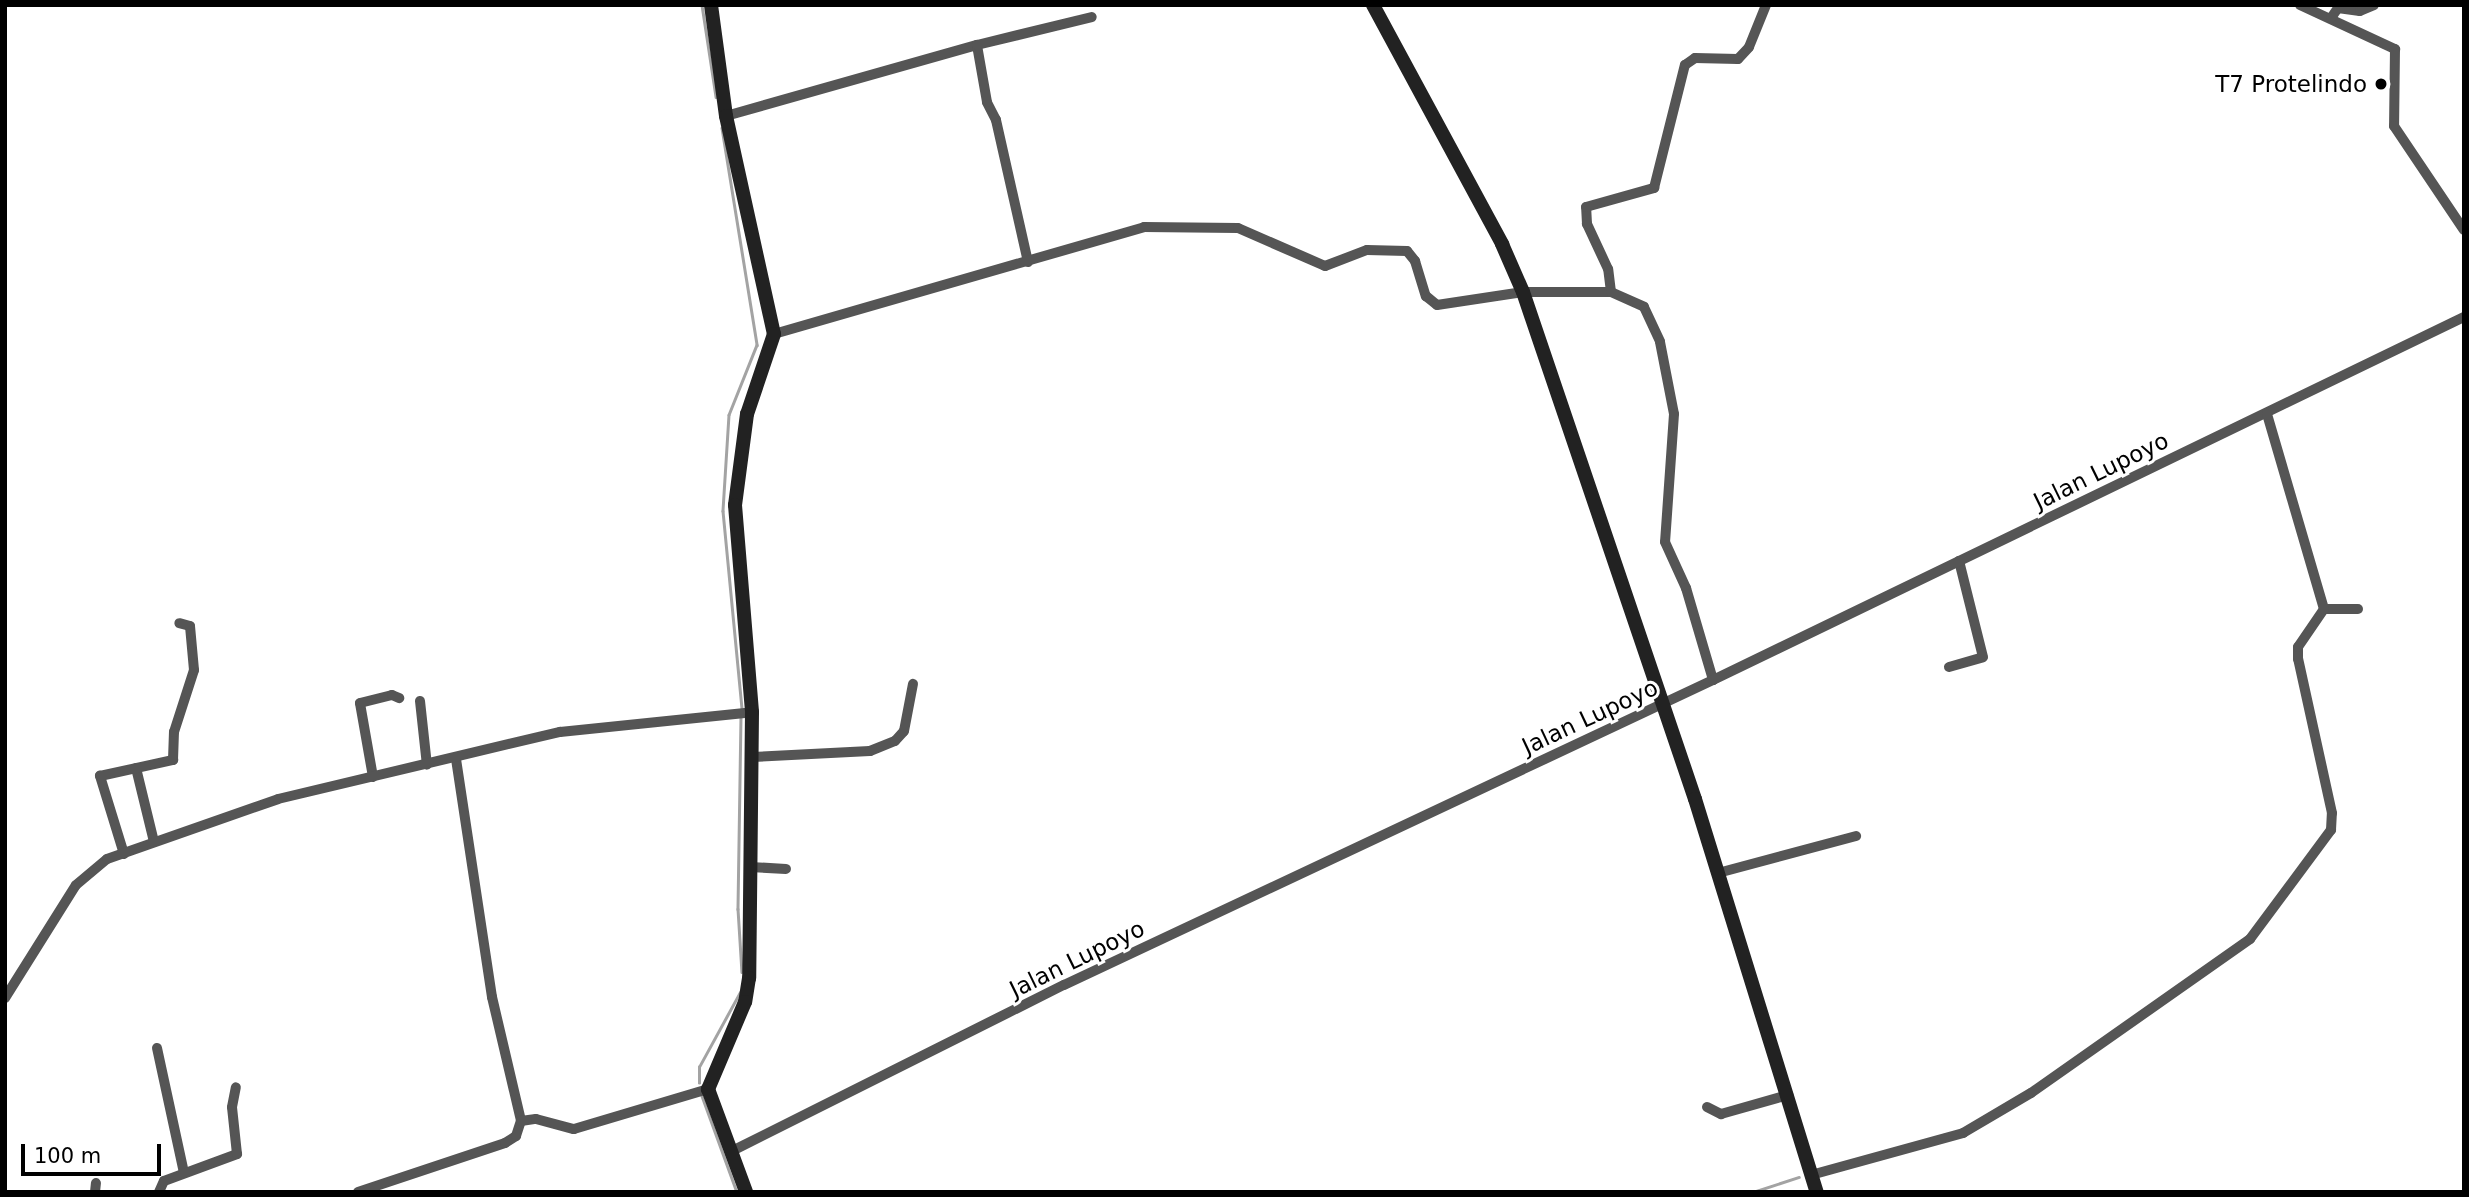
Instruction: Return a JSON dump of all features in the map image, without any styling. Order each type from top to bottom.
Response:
[{"type":"street","points":[[711,5],[726,116],[774,334],[747,414],[735,505],[745,713],[757,757],[747,988],[708,1088],[746,1192]]},
{"type":"street","points":[[1373,5],[1502,244],[1523,292],[1661,698],[1817,1192]]},
{"type":"street","points":[[1611,292],[1608,269],[1587,224],[1586,208],[1654,188],[1685,65],[1695,58],[1738,60],[1749,47],[1766,5]]},
{"type":"street","points":[[2300,5],[2395,49],[2394,126],[2464,230]]},
{"type":"street","points":[[2331,18],[2338,8],[2360,11],[2374,5]]},
{"type":"street","points":[[726,116],[977,45],[1092,18]]},
{"type":"street","points":[[977,45],[986,102],[996,120],[1028,262]]},
{"type":"street","points":[[774,334],[1144,227],[1226,227],[1325,266],[1367,250],[1407,251],[1415,261],[1426,296],[1437,305],[1523,292],[1611,292],[1644,307],[1660,342],[1674,414],[1665,542],[1686,588],[1713,680]]},
{"type":"street","name":"Jalan Lupoyo","points":[[729,1144],[1661,698],[1713,680],[2464,317]]},
{"type":"street","points":[[2267,414],[2324,609]]},
{"type":"street","points":[[1949,667],[1983,657],[1959,561]]},
{"type":"street","points":[[2324,609],[2358,609]]},
{"type":"street","points":[[1811,1175],[1942,1140],[1986,1121],[2250,939],[2333,825],[2298,659],[2298,647],[2324,609]]},
{"type":"street","points":[[124,854],[100,776],[173,760],[174,732],[194,670],[190,626],[179,624]]},
{"type":"street","points":[[757,757],[870,751],[895,741],[904,731],[913,684]]},
{"type":"street","points":[[373,777],[360,703],[393,695],[399,698]]},
{"type":"street","points":[[420,701],[427,765]]},
{"type":"street","points":[[5,998],[76,885],[98,863],[278,799],[571,730],[745,713]]},
{"type":"street","points":[[358,1192],[505,1143],[516,1136],[521,1121],[492,997],[456,759]]},
{"type":"street","points":[[136,768],[154,842]]},
{"type":"street","points":[[1718,873],[1856,836]]},
{"type":"street","points":[[754,867],[786,869]]},
{"type":"street","points":[[157,1048],[184,1173]]},
{"type":"street","points":[[159,1192],[164,1181],[237,1154],[240,1147],[232,1107],[236,1087]]},
{"type":"street","points":[[521,1121],[536,1119],[574,1129],[708,1088]]},
{"type":"street","points":[[1707,1107],[1721,1114],[1788,1095]]},
{"type":"waterway","points":[[702,5],[716,97]]},
{"type":"waterway","points":[[722,128],[757,345],[729,415],[723,511],[742,710]]},
{"type":"waterway","points":[[741,717],[738,909],[742,972]]},
{"type":"waterway","points":[[699,1083],[699,1067],[740,992]]},
{"type":"waterway","points":[[702,1096],[737,1192]]},
{"type":"waterway","points":[[1753,1192],[1799,1177]]},
{"type":"place","name":"T7 Protelindo","points":[[2381,84]]}]
